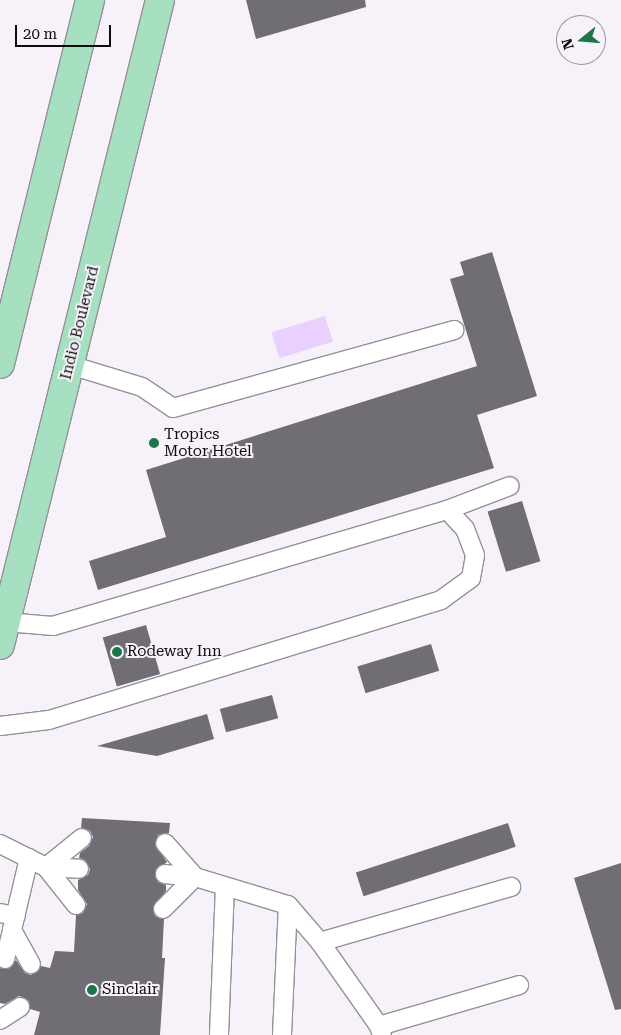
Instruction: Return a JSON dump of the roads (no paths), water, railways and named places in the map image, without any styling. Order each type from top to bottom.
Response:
[{"type":"main road","points":[[0,364],[90,0]]},
{"type":"main road","name":"Indio Boulevard","points":[[3,634],[160,0]]},
{"type":"lane","points":[[70,365],[142,387],[173,408],[454,330]]},
{"type":"lane","points":[[3,634],[53,626],[447,510],[510,486]]},
{"type":"lane","points":[[0,726],[49,720],[441,600],[472,578],[474,555],[465,528],[447,510]]},
{"type":"lane","points":[[46,867],[82,838]]},
{"type":"lane","points":[[0,844],[46,867],[76,905]]},
{"type":"lane","points":[[165,844],[196,877]]},
{"type":"lane","points":[[5,959],[7,924],[29,858]]},
{"type":"lane","points":[[46,867],[79,869]]},
{"type":"lane","points":[[165,874],[196,877],[288,905],[320,942],[380,1031],[519,985]]},
{"type":"lane","points":[[163,909],[196,877]]},
{"type":"lane","points":[[219,1035],[225,887]]},
{"type":"lane","points":[[320,942],[511,887]]},
{"type":"lane","points":[[282,1035],[288,905]]},
{"type":"lane","points":[[7,924],[31,964]]},
{"type":"lane","points":[[0,1020],[20,1006]]},
{"type":"place","name":"Tropics Motor Hotel","points":[[154,443]]},
{"type":"place","name":"Rodeway Inn","points":[[117,652]]},
{"type":"place","name":"Sinclair","points":[[92,990]]}]
